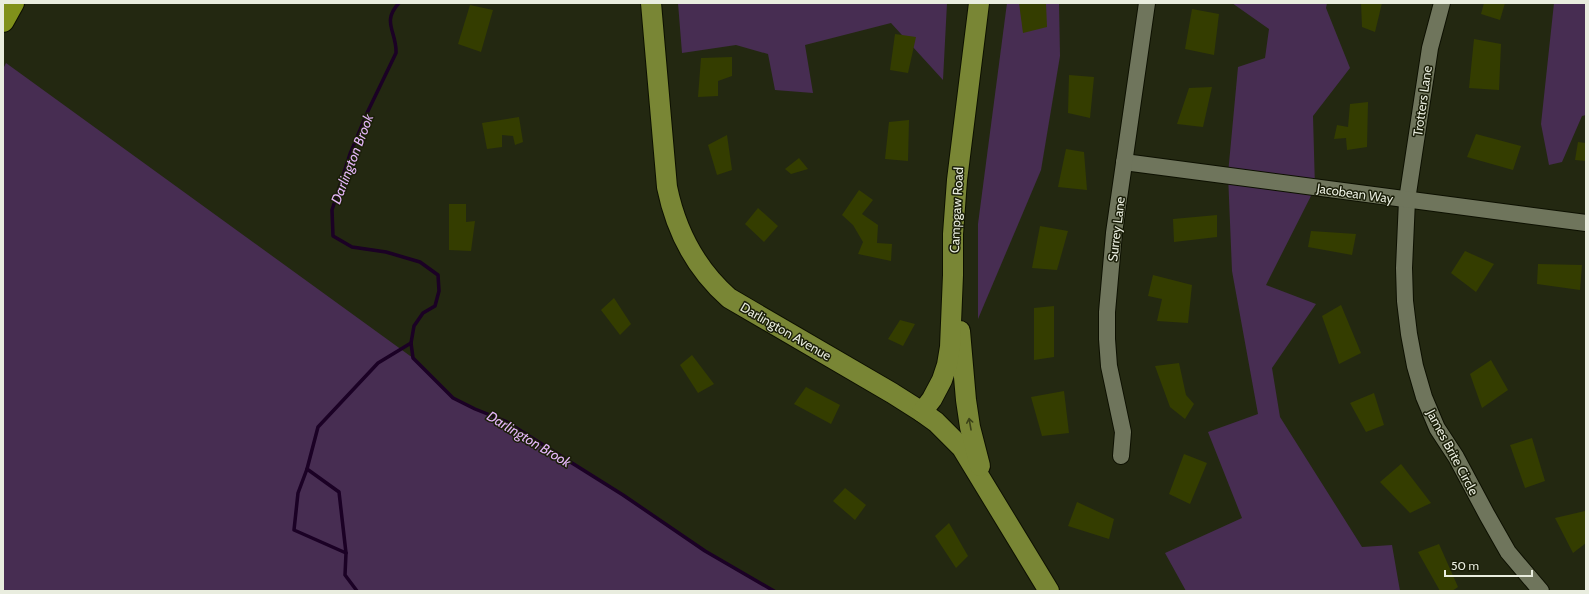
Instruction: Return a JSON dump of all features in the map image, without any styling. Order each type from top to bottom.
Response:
[{"type":"highway","points":[[3,21],[13,3]]},
{"type":"main road","name":"Darlington Avenue","points":[[652,3],[667,186],[678,228],[687,247],[715,285],[729,298],[892,393],[936,422],[962,448],[1050,591]]},
{"type":"main road","name":"Campgaw Road","points":[[922,412],[942,380],[947,366],[950,347],[954,274],[953,234],[957,180],[979,3]]},
{"type":"main road","points":[[954,274],[970,427],[987,489]]},
{"type":"street","name":"Surrey Lane","points":[[1121,456],[1123,432],[1109,366],[1107,312],[1114,232],[1147,3]]},
{"type":"street","name":"Trotters Lane","points":[[1408,200],[1430,48],[1442,3]]},
{"type":"street","name":"Jacobean Way","points":[[1124,162],[1586,223]]},
{"type":"street","name":"James Brite Circle","points":[[1408,200],[1404,268],[1405,301],[1408,334],[1424,397],[1437,428],[1456,457],[1486,515],[1508,552],[1541,591]]},
{"type":"shaded area","points":[[678,3],[947,3],[943,80],[891,23],[805,45],[813,93],[775,90],[768,54],[736,45],[682,53]]},
{"type":"shaded area","points":[[1007,3],[1059,3],[1060,56],[1041,170],[978,319],[978,224]]},
{"type":"shaded area","points":[[1232,3],[1327,3],[1326,8],[1350,68],[1313,116],[1315,188],[1266,285],[1316,304],[1272,368],[1280,417],[1362,547],[1392,545],[1400,591],[1186,591],[1165,553],[1242,518],[1208,432],[1258,414],[1232,271],[1228,174],[1238,67],[1265,58],[1269,29]]},
{"type":"shaded area","points":[[1554,3],[1586,3],[1586,115],[1582,116],[1562,162],[1549,165],[1541,124]]},
{"type":"shaded area","points":[[6,63],[413,358],[453,398],[505,421],[623,495],[705,551],[774,591],[3,591],[3,69]]},
{"type":"building","points":[[1019,3],[1046,3],[1047,27],[1023,33]]},
{"type":"building","points":[[1361,3],[1382,3],[1375,32],[1362,27]]},
{"type":"building","points":[[1484,3],[1505,3],[1500,20],[1481,14]]},
{"type":"building","points":[[470,5],[493,10],[481,52],[458,44]]},
{"type":"building","points":[[1192,9],[1219,14],[1214,55],[1185,49]]},
{"type":"building","points":[[895,34],[916,37],[908,73],[890,70]]},
{"type":"building","points":[[1474,39],[1501,44],[1499,90],[1469,88]]},
{"type":"building","points":[[732,57],[732,76],[718,81],[718,96],[698,97],[701,58]]},
{"type":"building","points":[[1069,75],[1094,77],[1090,118],[1068,113]]},
{"type":"building","points":[[1212,87],[1203,127],[1177,124],[1189,88]]},
{"type":"building","points":[[1368,102],[1367,147],[1347,150],[1346,138],[1334,139],[1337,125],[1348,127],[1350,104]]},
{"type":"building","points":[[519,117],[523,142],[515,145],[513,136],[502,135],[502,147],[487,149],[482,123]]},
{"type":"building","points":[[909,120],[908,161],[885,159],[889,122]]},
{"type":"building","points":[[1476,134],[1521,146],[1513,170],[1467,157]]},
{"type":"building","points":[[727,135],[732,170],[717,175],[708,145]]},
{"type":"building","points":[[1578,142],[1586,143],[1586,161],[1575,160]]},
{"type":"building","points":[[1066,149],[1084,152],[1087,190],[1058,187]]},
{"type":"building","points":[[799,158],[808,169],[791,174],[785,169]]},
{"type":"building","points":[[859,190],[873,200],[862,214],[878,225],[877,243],[892,244],[891,261],[858,254],[863,242],[853,225],[842,215]]},
{"type":"building","points":[[449,204],[466,204],[466,222],[475,221],[471,251],[449,250]]},
{"type":"building","points":[[758,208],[778,226],[764,242],[745,224]]},
{"type":"building","points":[[1217,215],[1217,237],[1174,242],[1173,219]]},
{"type":"building","points":[[1040,226],[1068,231],[1057,270],[1032,268]]},
{"type":"building","points":[[1311,231],[1356,234],[1352,255],[1308,247]]},
{"type":"building","points":[[1465,251],[1494,264],[1476,292],[1451,273]]},
{"type":"building","points":[[1538,264],[1582,265],[1580,290],[1537,284]]},
{"type":"building","points":[[1153,275],[1192,285],[1188,323],[1157,321],[1162,299],[1148,296]]},
{"type":"building","points":[[614,298],[631,324],[620,335],[601,310]]},
{"type":"building","points":[[1341,305],[1361,353],[1339,364],[1322,316]]},
{"type":"building","points":[[1054,306],[1054,357],[1034,360],[1034,308]]},
{"type":"building","points":[[900,320],[915,324],[903,346],[888,339]]},
{"type":"building","points":[[692,355],[714,384],[698,393],[680,365]]},
{"type":"building","points":[[1491,360],[1508,390],[1482,408],[1470,374]]},
{"type":"building","points":[[1179,363],[1186,395],[1194,404],[1185,419],[1170,407],[1155,366]]},
{"type":"building","points":[[806,387],[840,405],[831,424],[794,404]]},
{"type":"building","points":[[1064,391],[1069,433],[1042,436],[1031,397]]},
{"type":"building","points":[[1374,393],[1384,425],[1366,432],[1350,403]]},
{"type":"building","points":[[1532,438],[1545,481],[1525,488],[1510,445]]},
{"type":"building","points":[[1184,454],[1207,463],[1190,504],[1169,494]]},
{"type":"building","points":[[1401,464],[1431,503],[1410,513],[1380,482]]},
{"type":"building","points":[[845,488],[866,505],[855,520],[833,501]]},
{"type":"building","points":[[1077,502],[1114,519],[1109,539],[1068,526]]},
{"type":"building","points":[[1585,511],[1586,543],[1573,553],[1555,518]]},
{"type":"building","points":[[949,523],[968,556],[956,568],[935,536]]},
{"type":"building","points":[[1439,544],[1458,587],[1452,591],[1440,591],[1418,552]]},
{"type":"waterway","name":"Darlington Brook","points":[[399,3],[391,16],[390,22],[396,46],[396,53],[368,111],[350,154],[332,210],[333,236],[352,247],[386,252],[420,262],[438,275],[439,291],[435,306],[423,313],[414,326],[411,343],[413,358],[453,398],[505,421],[623,495],[705,551],[774,591]]},
{"type":"waterway","points":[[357,591],[345,575],[346,553],[339,492],[307,469],[318,427],[378,363],[411,343]]},
{"type":"waterway","points":[[307,469],[298,493],[294,530],[346,553]]}]
